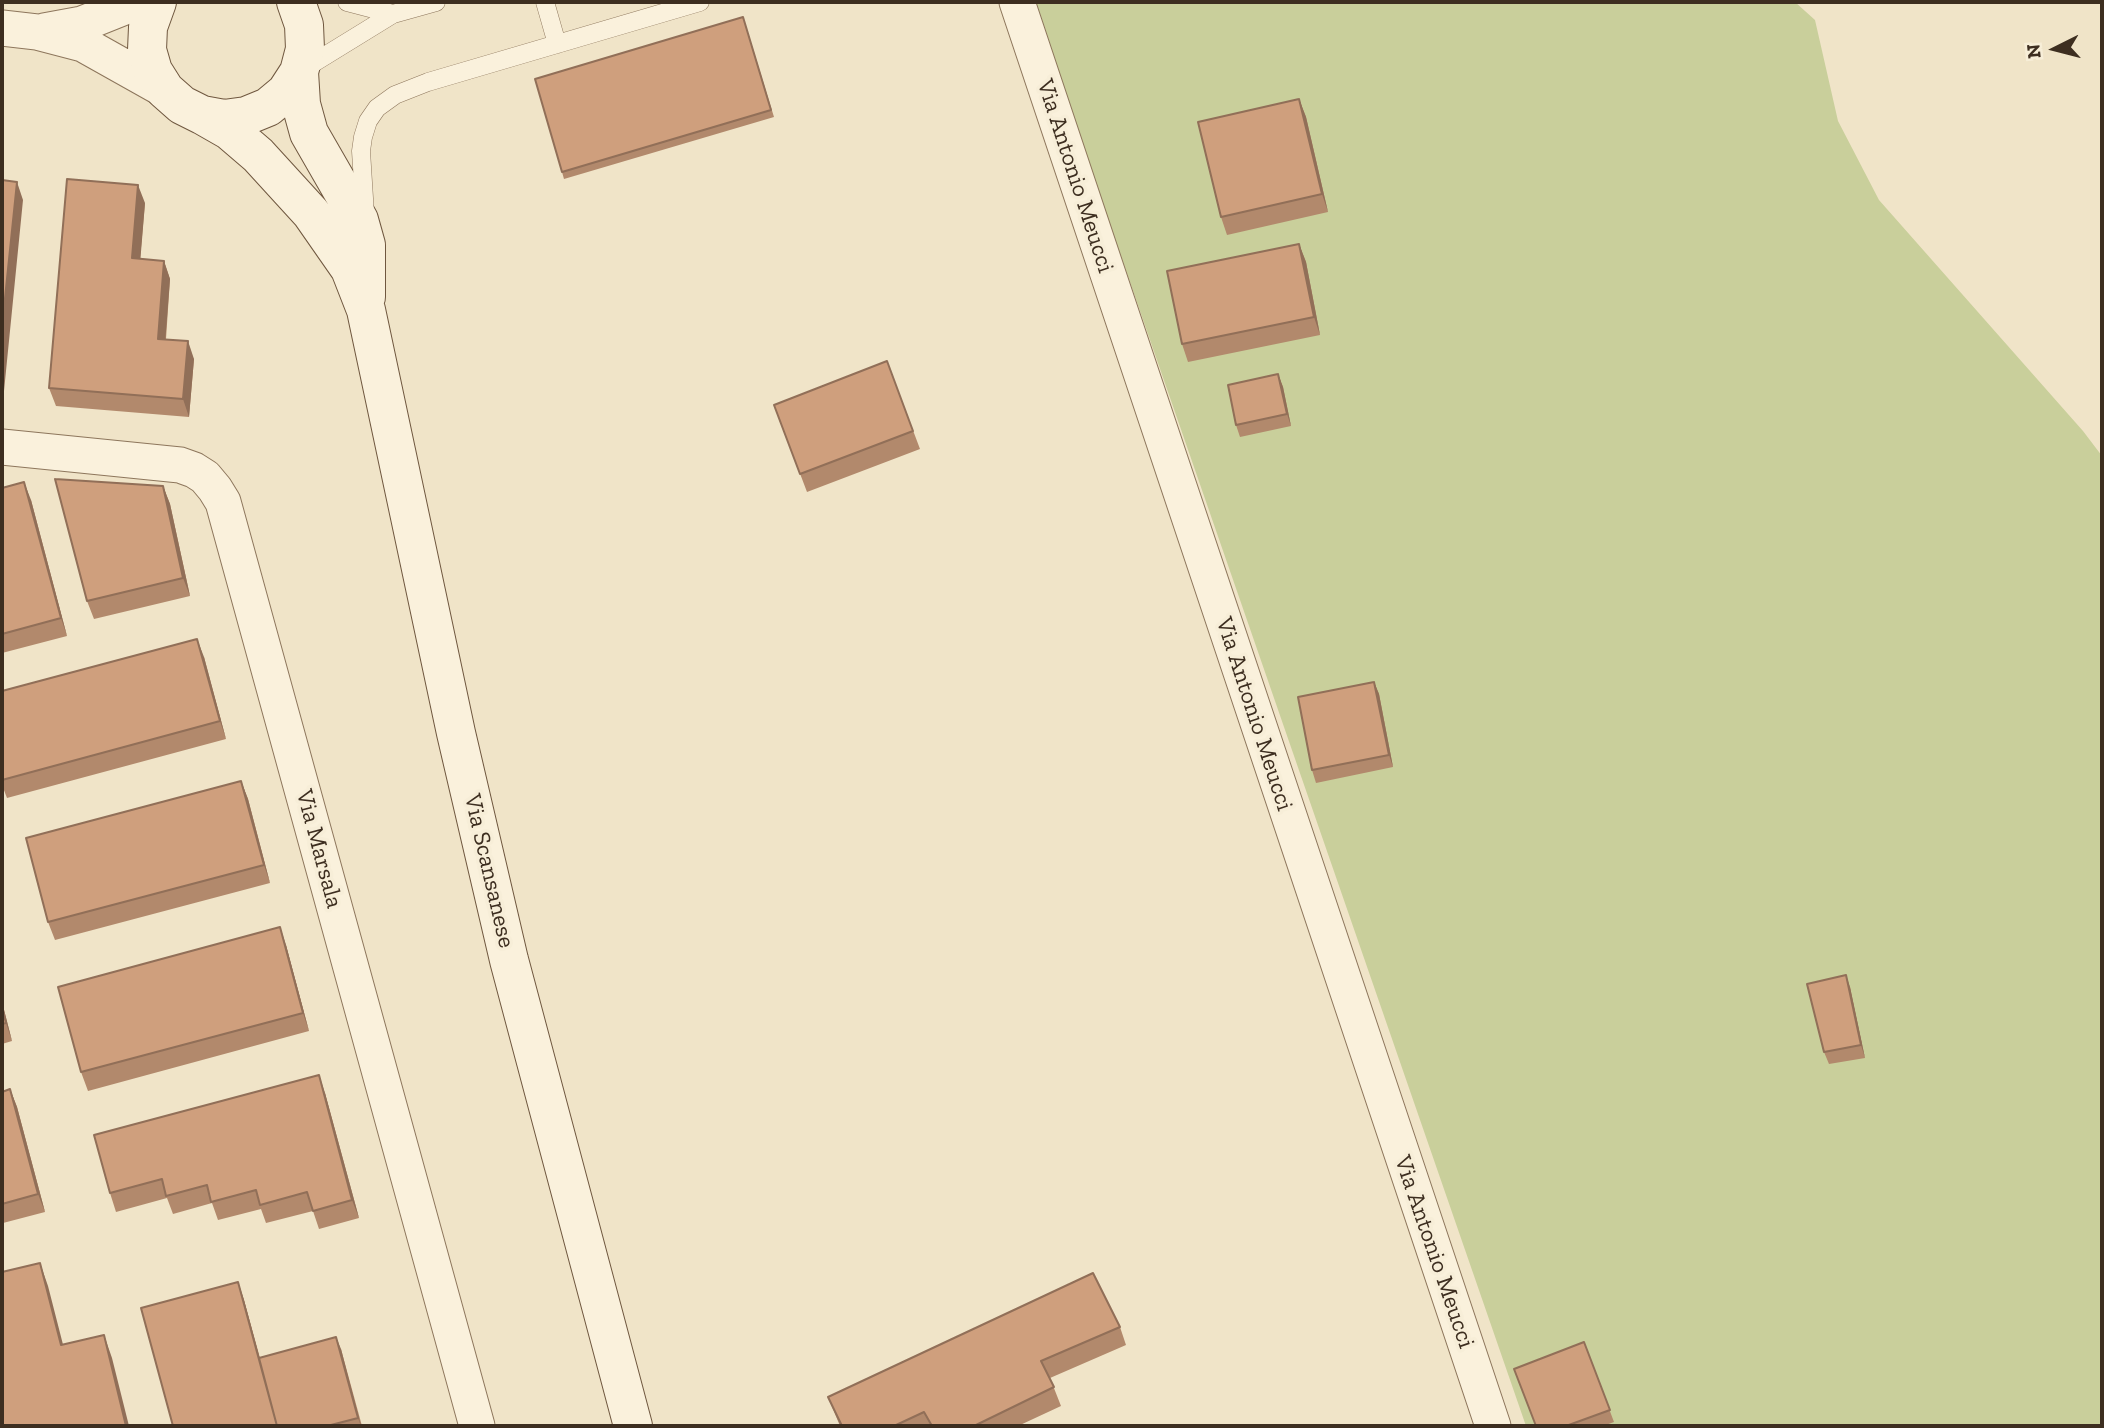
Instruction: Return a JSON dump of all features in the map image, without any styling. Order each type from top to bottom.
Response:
[{"type":"main road","name":"Via Scansanese","points":[[157,2],[148,27],[148,50],[153,71],[165,90],[182,105],[230,131],[258,155],[311,213],[350,269],[366,310],[456,733],[509,960],[633,1426]]},
{"type":"main road","name":"Via Scansanese","points":[[296,2],[304,25],[305,49],[299,72],[300,104],[309,133],[359,220],[366,245],[366,310]]},
{"type":"main road","name":"Via Scansanese","points":[[202,115],[224,119],[246,116],[268,107],[286,92],[299,72]]},
{"type":"street","points":[[37,32],[82,24],[136,2]]},
{"type":"street","name":"Via Antonio Meucci","points":[[1017,2],[1493,1426]]},
{"type":"street","points":[[2,29],[37,32],[83,44],[165,90]]},
{"type":"street","name":"Via Marsala","points":[[2,447],[180,466],[205,477],[223,502],[477,1426]]},
{"type":"lane","points":[[347,2],[393,14]]},
{"type":"lane","points":[[299,72],[393,14],[436,2]]},
{"type":"lane","points":[[545,2],[557,44]]},
{"type":"lane","points":[[366,245],[362,146],[368,121],[377,108],[396,95],[428,82],[700,2]]},
{"type":"green space","points":[[1033,2],[1795,2],[1815,20],[1838,121],[1879,200],[2102,456],[2102,1426],[1526,1426]]},
{"type":"building","points":[[743,17],[771,110],[562,172],[535,79]]},
{"type":"building","points":[[1299,99],[1322,194],[1221,217],[1198,122]]},
{"type":"building","points":[[67,179],[138,185],[132,258],[164,261],[158,339],[188,341],[183,399],[49,388]]},
{"type":"building","points":[[2,180],[17,182],[2,327]]},
{"type":"building","points":[[1299,244],[1314,317],[1182,344],[1167,271]]},
{"type":"building","points":[[887,361],[913,431],[800,474],[774,405]]},
{"type":"building","points":[[1278,374],[1287,414],[1236,425],[1228,385]]},
{"type":"building","points":[[55,479],[163,486],[183,578],[87,601]]},
{"type":"building","points":[[24,482],[61,618],[2,634],[2,488]]},
{"type":"building","points":[[197,639],[220,721],[2,780],[2,691]]},
{"type":"building","points":[[1374,682],[1389,755],[1312,770],[1298,697]]},
{"type":"building","points":[[241,781],[264,865],[48,922],[26,838]]},
{"type":"building","points":[[280,927],[303,1013],[81,1072],[58,987]]},
{"type":"building","points":[[1846,975],[1861,1045],[1824,1052],[1807,984]]},
{"type":"building","points":[[2,1008],[6,1023],[2,1024]]},
{"type":"building","points":[[319,1075],[352,1200],[313,1211],[307,1192],[260,1205],[256,1190],[211,1202],[207,1185],[166,1196],[162,1179],[110,1193],[94,1135]]},
{"type":"building","points":[[10,1089],[38,1194],[2,1204],[2,1092]]},
{"type":"building","points":[[40,1263],[61,1345],[104,1335],[126,1426],[2,1426],[2,1272]]},
{"type":"building","points":[[1093,1273],[1120,1327],[1041,1361],[1054,1387],[974,1426],[932,1426],[924,1412],[894,1426],[842,1426],[828,1397]]},
{"type":"building","points":[[238,1282],[277,1426],[173,1426],[141,1308]]},
{"type":"building","points":[[336,1337],[358,1418],[327,1426],[277,1426],[259,1358]]},
{"type":"building","points":[[1584,1342],[1610,1410],[1566,1426],[1536,1426],[1514,1369]]}]
